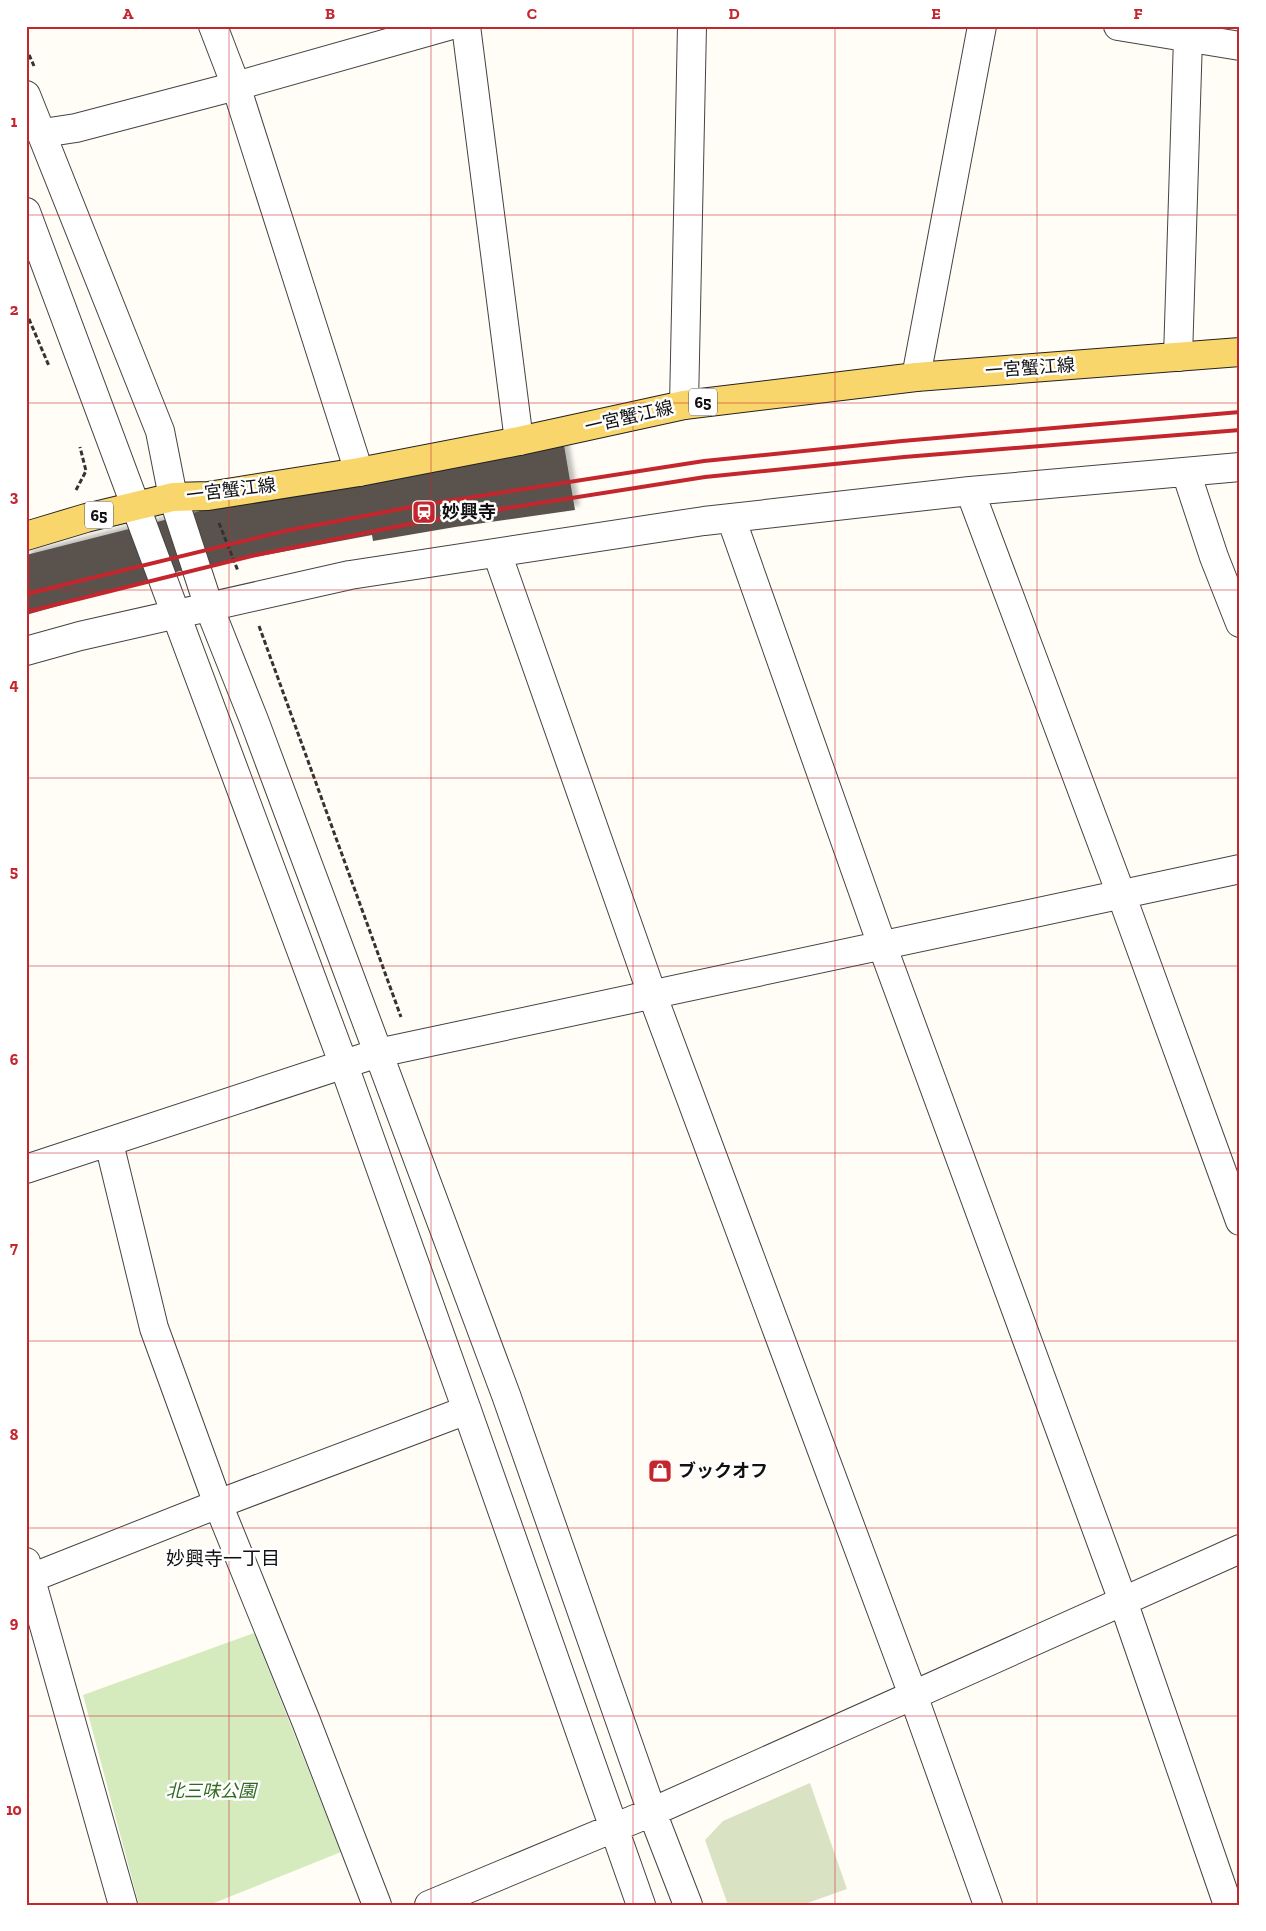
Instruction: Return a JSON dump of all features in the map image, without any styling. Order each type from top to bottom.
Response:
[{"type":"main road","name":"一宮蟹江線","points":[[26,536],[86,518],[172,497],[208,496],[360,472],[519,441],[684,405],[916,377],[1240,352]]},
{"type":"street","points":[[213,26],[236,86],[360,472]]},
{"type":"street","points":[[43,133],[76,128],[236,86],[448,26]]},
{"type":"street","points":[[466,26],[519,441]]},
{"type":"street","points":[[684,405],[692,26]]},
{"type":"street","points":[[916,377],[982,26]]},
{"type":"street","points":[[1118,26],[1189,32],[1240,46]]},
{"type":"street","points":[[1178,358],[1189,32]]},
{"type":"street","points":[[26,95],[43,133],[160,431],[172,497],[209,607],[254,720],[506,1395],[652,1812],[688,1905]]},
{"type":"street","points":[[26,212],[178,614],[344,1065],[641,1905]]},
{"type":"street","points":[[26,651],[80,636],[350,576],[497,553],[731,518],[970,491],[1240,467]]},
{"type":"street","points":[[1186,472],[1214,557],[1240,623]]},
{"type":"street","points":[[970,491],[1121,894],[1240,1222]]},
{"type":"street","points":[[731,518],[882,945],[1123,1601],[1228,1905]]},
{"type":"street","points":[[497,553],[652,994],[913,1695],[988,1905]]},
{"type":"street","points":[[26,1169],[378,1053],[1240,869]]},
{"type":"street","points":[[108,1143],[154,1328],[218,1504],[306,1721],[376,1905]]},
{"type":"street","points":[[123,1905],[29,1570],[218,1504],[467,1410]]},
{"type":"street","points":[[429,1905],[652,1812],[1240,1549]]},
{"type":"path","points":[[71,492],[75,491],[86,471],[79,444]]},
{"type":"green space","name":"北三味公園","points":[[254,1633],[341,1852],[209,1905],[139,1905],[83,1695]]},
{"type":"green space","points":[[810,1783],[847,1889],[802,1905],[728,1905],[705,1840],[723,1821]]},
{"type":"building","name":"妙興寺","points":[[563,439],[575,510],[373,541],[372,535],[180,571],[26,615],[26,555],[208,509]]},
{"type":"railway","points":[[26,594],[285,531],[422,505],[704,461],[902,441],[1240,412]]},
{"type":"railway","points":[[26,612],[256,555],[425,521],[705,477],[904,457],[1240,430]]},
{"type":"place","name":"妙興寺","points":[[424,512]]},
{"type":"place","name":"ブックオフ","points":[[660,1471]]},
{"type":"district","name":"妙興寺一丁目","points":[[223,1558]]}]
